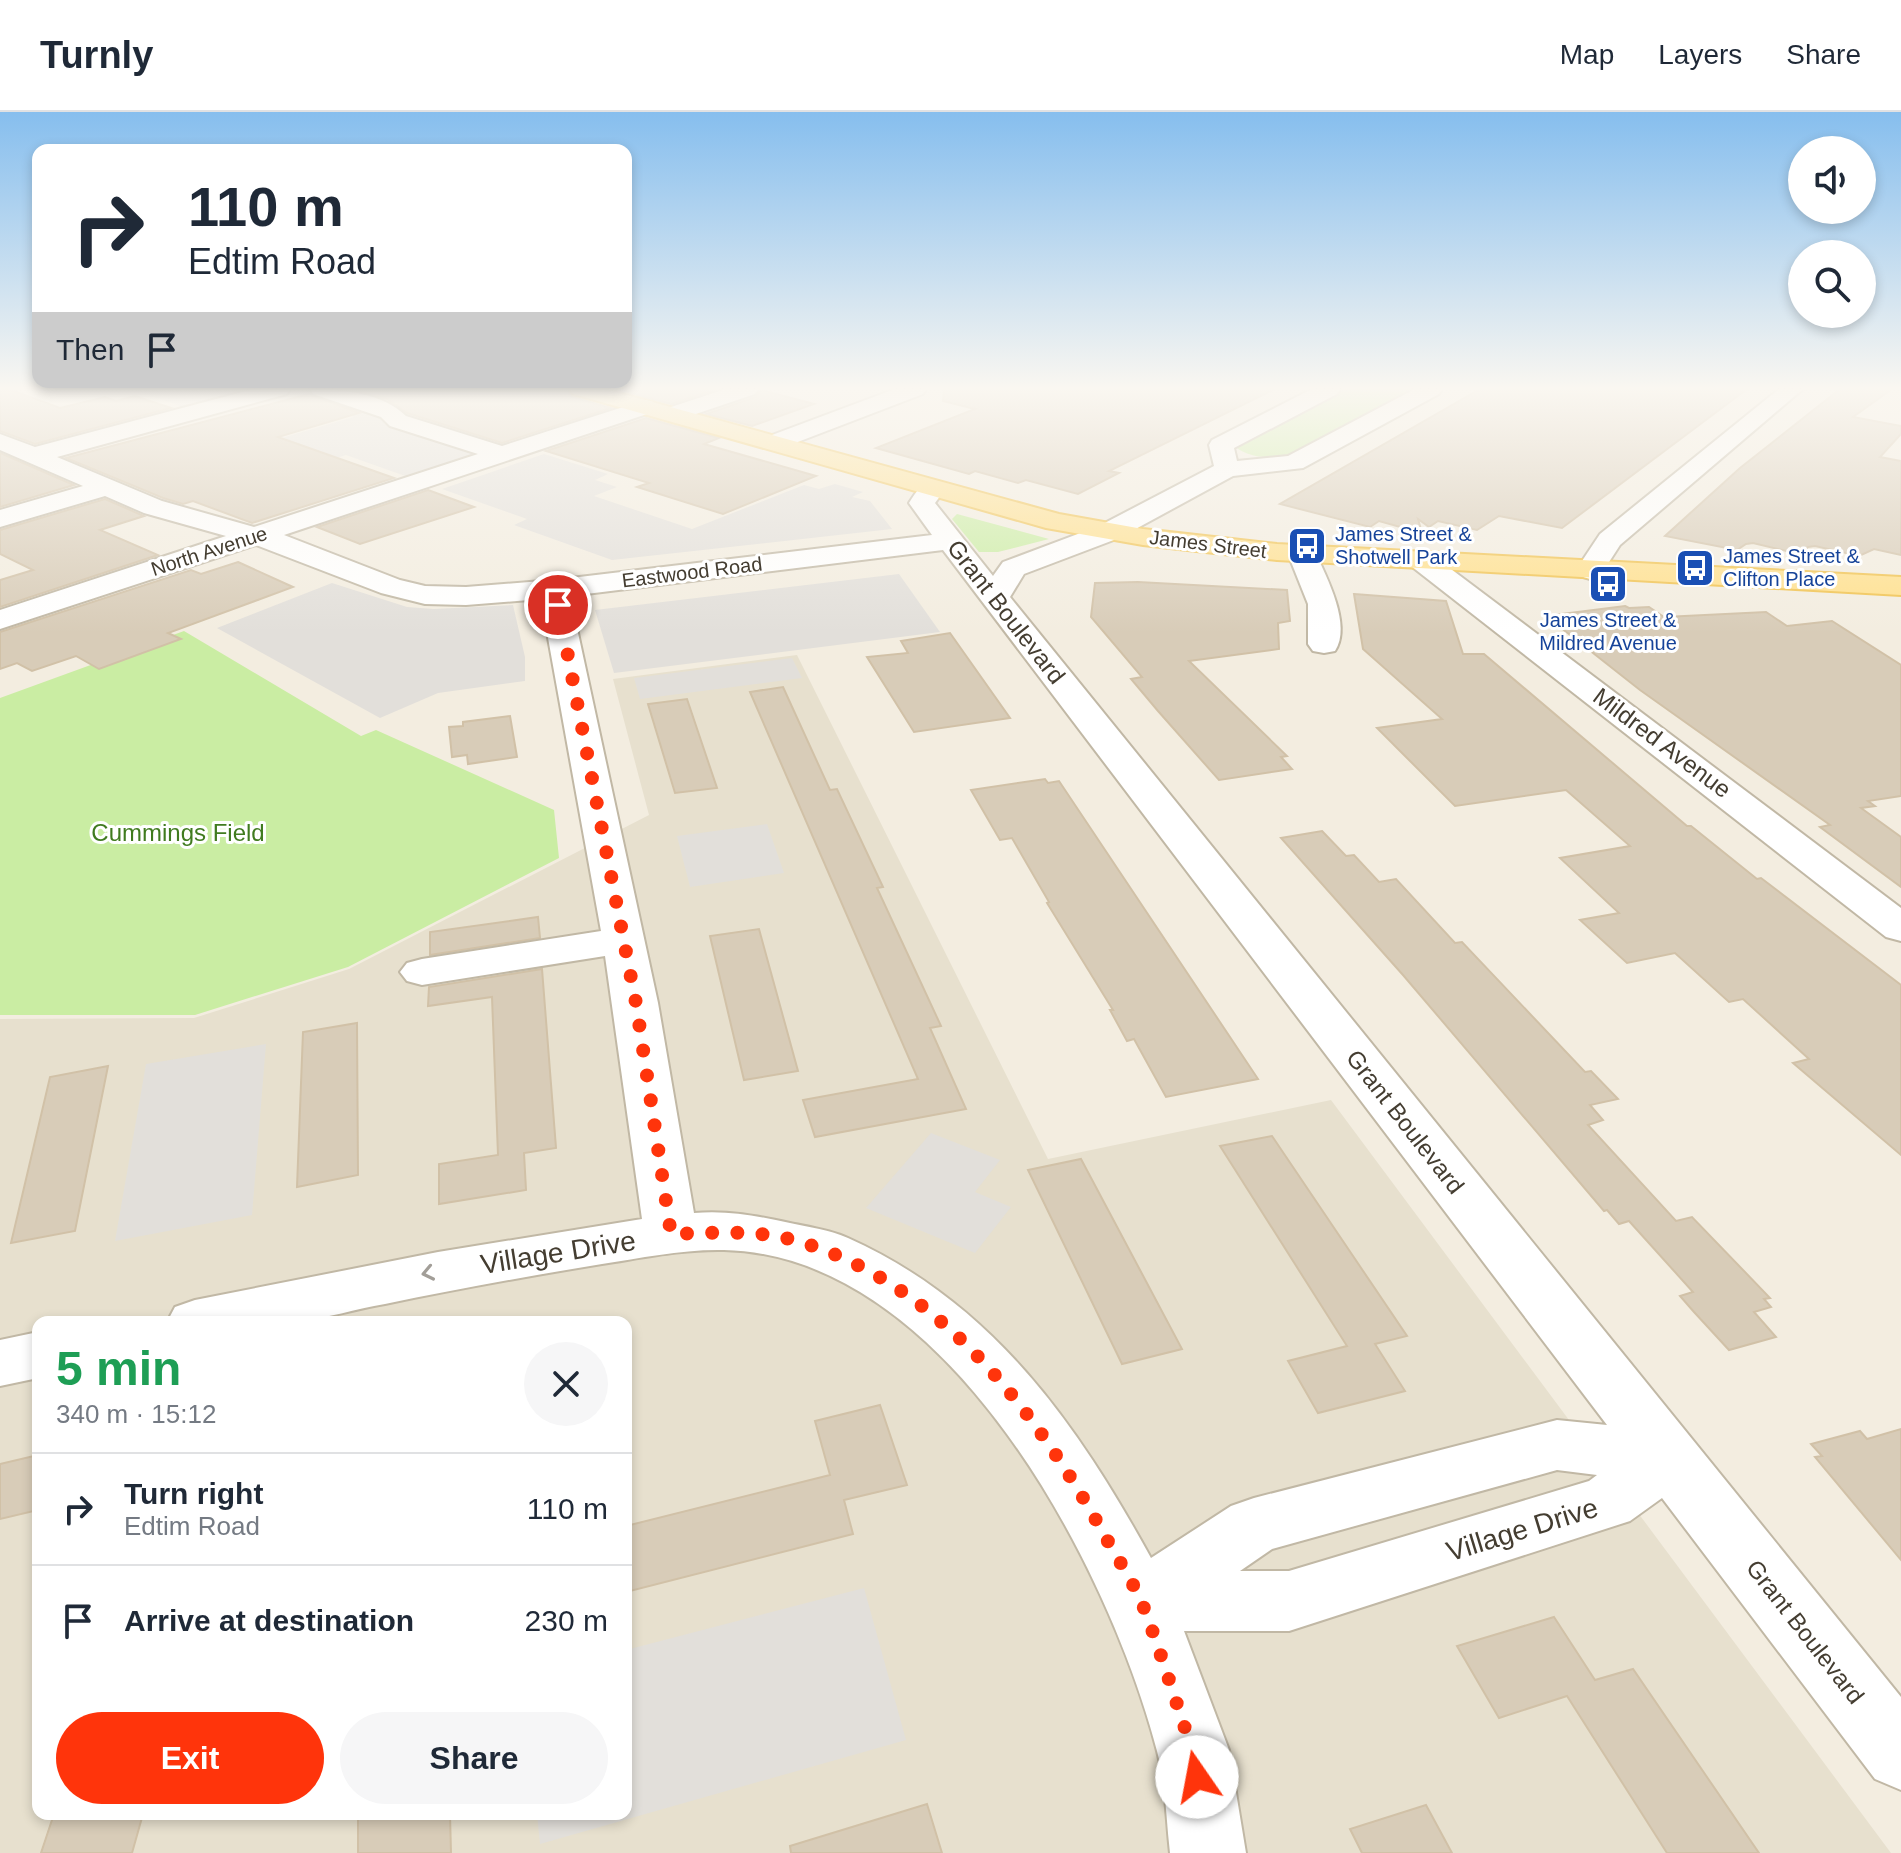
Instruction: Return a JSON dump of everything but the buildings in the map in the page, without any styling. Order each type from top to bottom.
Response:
[{"type":"main road","name":"James Street","points":[[853,470],[928,496],[1109,532],[1302,554],[1899,587]]},
{"type":"street","name":"Eastwood Road","points":[[66,470],[153,507],[280,543],[391,587],[425,595],[466,596],[554,589],[956,549],[1040,555]]},
{"type":"street","name":"North Avenue","points":[[0,620],[452,470]]},
{"type":"street","points":[[995,598],[1013,568],[1040,555],[1109,532],[1225,470]]},
{"type":"street","points":[[1590,570],[1610,540],[1694,470]]},
{"type":"street","points":[[0,519],[108,487]]},
{"type":"street","name":"Grant Boulevard","points":[[928,496],[956,549],[1901,1754]]},
{"type":"street","points":[[1302,554],[1323,604],[1324,644]]},
{"type":"street","name":"Mildred Avenue","points":[[1421,560],[1901,928]]},
{"type":"street","points":[[554,589],[623,940],[671,1234]]},
{"type":"street","points":[[422,972],[623,940]]},
{"type":"street","name":"Village Drive","points":[[224,1316],[476,1264],[671,1234],[743,1232],[795,1240],[844,1257],[898,1288],[951,1329],[1032,1419],[1076,1484],[1141,1601],[1193,1752],[1208,1853]]},
{"type":"street","points":[[0,1363],[32,1356]]},
{"type":"street","points":[[1141,1601],[1254,1526],[1557,1445],[1669,1458]]},
{"type":"street","name":"Village Drive","points":[[1141,1601],[1289,1601],[1608,1502],[1669,1458]]},
{"type":"shaded area","points":[[171,470],[297,470],[265,480],[137,480]]},
{"type":"shaded area","points":[[389,470],[428,470],[408,477]]},
{"type":"shaded area","points":[[497,470],[596,470],[608,474],[595,480],[617,487],[594,496],[692,529],[804,485],[819,489],[835,484],[863,492],[852,497],[870,501],[892,529],[612,560],[514,525],[527,519],[442,489]]},
{"type":"shaded area","points":[[899,574],[940,632],[614,673],[595,610]]},
{"type":"shaded area","points":[[332,583],[407,607],[434,609],[513,605],[525,657],[525,681],[438,693],[380,718],[217,628]]},
{"type":"shaded area","points":[[797,655],[1048,1159],[1331,1100],[1891,1853],[0,1853],[0,1019],[194,1018],[349,969],[649,815],[613,679]]},
{"type":"shaded area","points":[[792,658],[802,678],[640,699],[634,678]]},
{"type":"shaded area","points":[[767,824],[784,873],[690,887],[677,836]]},
{"type":"shaded area","points":[[266,1044],[252,1215],[115,1241],[146,1064]]},
{"type":"shaded area","points":[[931,1133],[1000,1160],[975,1192],[1011,1207],[975,1253],[866,1208]]},
{"type":"shaded area","points":[[864,1588],[906,1740],[632,1818],[632,1648]]},
{"type":"shaded area","points":[[538,1820],[624,1820],[540,1844]]},
{"type":"green space","points":[[957,514],[1049,539],[998,552],[979,552],[952,519]]},
{"type":"green space","name":"Cummings Field","points":[[184,631],[361,736],[376,730],[554,810],[559,858],[348,967],[195,1015],[0,1015],[0,698]]},
{"type":"place","name":"James Street & Shotwell Park","points":[[1307,546]]},
{"type":"place","name":"James Street & Clifton Place","points":[[1695,568]]},
{"type":"place","name":"James Street & Mildred Avenue","points":[[1608,584]]},
{"type":"route","points":[[558,605],[636,1003],[671,1234],[743,1232],[795,1240],[844,1257],[898,1288],[951,1329],[1032,1419],[1076,1484],[1141,1601],[1193,1752],[1197,1777]]}]
